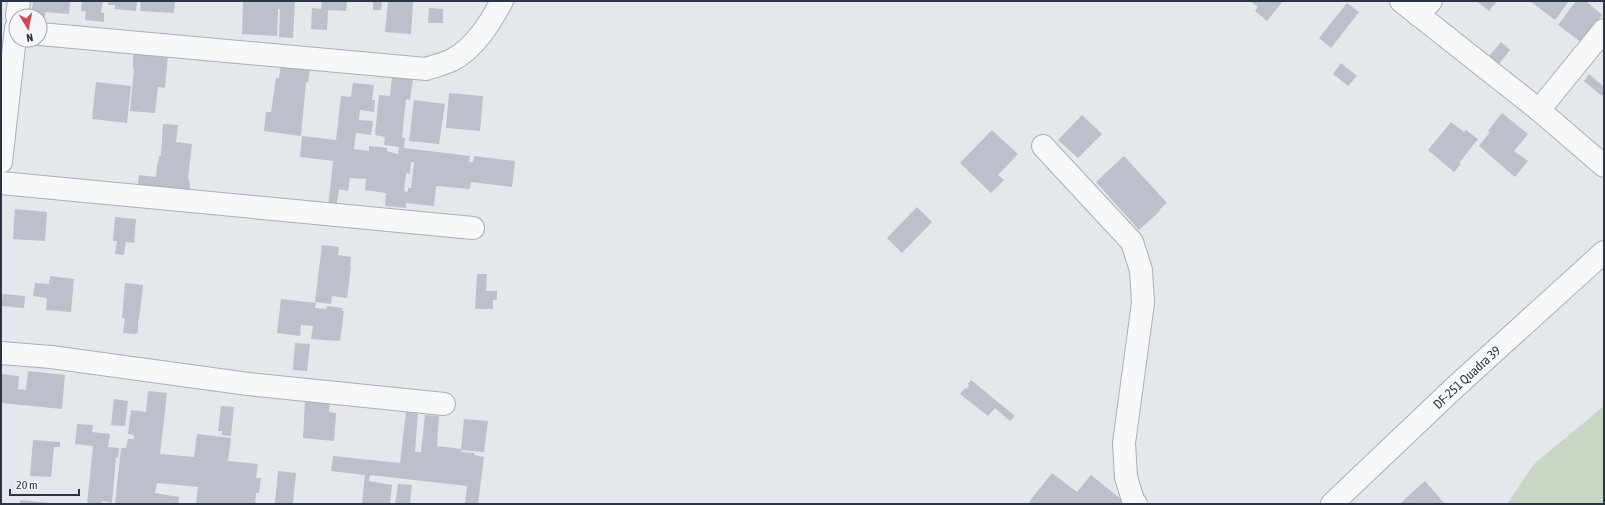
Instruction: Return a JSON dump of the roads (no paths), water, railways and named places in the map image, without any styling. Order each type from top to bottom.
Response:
[{"type":"street","points":[[48,35],[426,69],[453,60],[474,43],[492,20],[502,1]]},
{"type":"street","points":[[1400,1],[1425,8],[1604,166]]},
{"type":"street","points":[[1539,110],[1604,30]]},
{"type":"street","points":[[1,162],[14,48]]},
{"type":"street","points":[[1043,146],[1132,242],[1140,270],[1143,303],[1124,443],[1126,477],[1133,500],[1136,504]]},
{"type":"street","points":[[1,183],[473,228]]},
{"type":"street","name":"DF-251 Quadra 39","points":[[1332,504],[1453,389],[1604,252]]},
{"type":"street","points":[[1,353],[52,357],[248,384],[444,404]]}]
